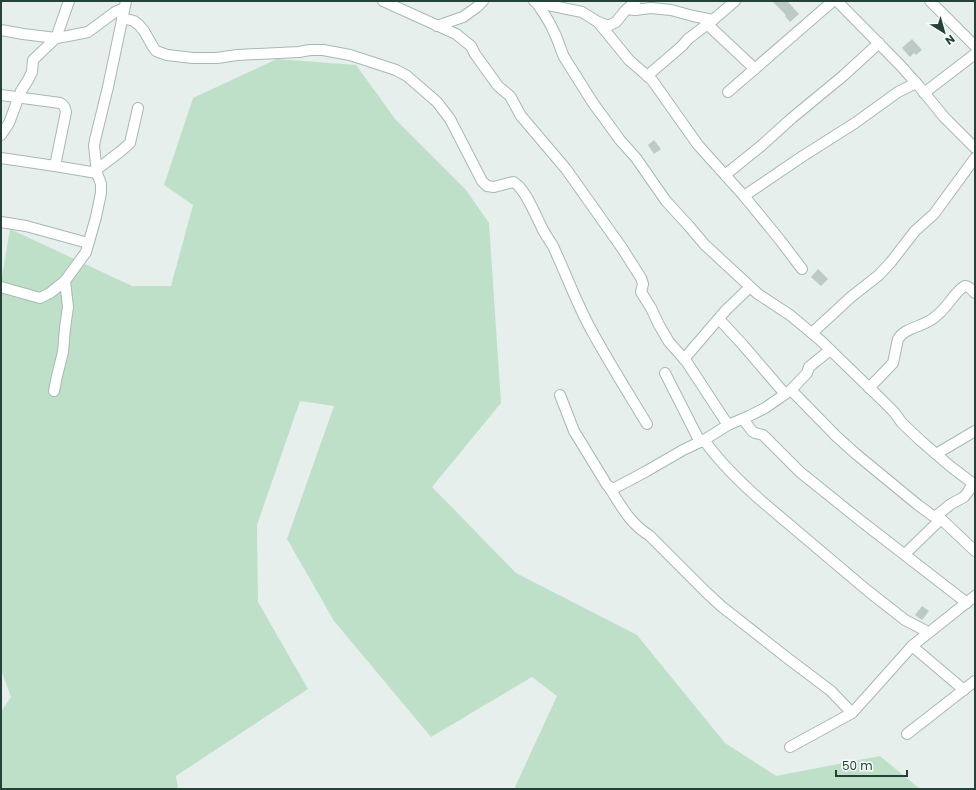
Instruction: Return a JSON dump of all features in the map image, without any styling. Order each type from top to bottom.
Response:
[{"type":"street","points":[[1,135],[9,123],[21,91],[32,72],[33,60],[56,38],[68,1]]},
{"type":"street","points":[[383,1],[456,34],[471,46],[498,86],[510,96],[521,116],[566,169],[622,248],[642,282],[641,292],[651,308],[659,326],[728,425]]},
{"type":"street","points":[[436,26],[463,16],[483,1]]},
{"type":"street","points":[[535,1],[582,12],[598,22],[610,25],[619,20],[627,9],[636,1]]},
{"type":"street","points":[[535,1],[552,28],[561,50],[593,103],[620,140],[636,158],[666,201],[705,245],[758,294],[790,315],[812,333],[894,412],[902,423],[936,454],[974,484],[964,497],[950,504],[905,554]]},
{"type":"street","points":[[647,76],[688,39],[735,1]]},
{"type":"street","points":[[728,92],[834,1]]},
{"type":"street","points":[[837,1],[879,43],[916,83],[944,117],[975,148]]},
{"type":"street","points":[[930,1],[975,46]]},
{"type":"street","points":[[627,9],[635,10],[651,8],[671,10],[710,22],[755,69]]},
{"type":"street","points":[[1,30],[56,38],[88,32],[115,12],[124,9]]},
{"type":"street","points":[[1,288],[40,298],[50,293],[65,281],[86,252],[101,193],[101,184],[96,172],[94,146],[124,9]]},
{"type":"street","points":[[124,9],[144,31],[156,51],[167,55],[193,58],[217,58],[237,55],[323,50],[350,55],[396,70],[407,76],[438,102],[450,119],[482,182],[489,187],[514,182],[519,186],[552,245],[588,324],[648,424]]},
{"type":"street","points":[[598,22],[629,60],[652,80],[698,145],[744,196],[802,269]]},
{"type":"street","points":[[725,175],[843,76],[879,43]]},
{"type":"street","points":[[924,93],[975,54]]},
{"type":"street","points":[[744,196],[855,123],[898,92],[916,83]]},
{"type":"street","points":[[1,94],[18,98],[60,103],[65,107],[66,112],[55,166]]},
{"type":"street","points":[[1,158],[96,172],[130,143],[138,108]]},
{"type":"street","points":[[812,333],[851,297],[879,275],[915,231],[934,214],[975,158]]},
{"type":"street","points":[[1,222],[26,226],[88,243]]},
{"type":"street","points":[[54,391],[65,338],[68,307],[65,281]]},
{"type":"street","points":[[684,360],[726,310],[750,287]]},
{"type":"street","points":[[869,388],[892,363],[900,336],[933,319],[964,287],[970,287],[975,293]]},
{"type":"street","points":[[719,319],[788,392],[836,436],[918,505],[932,516],[938,517],[975,551]]},
{"type":"street","points":[[609,487],[615,488],[702,441],[728,425],[765,408],[788,392],[807,373],[809,367],[830,350]]},
{"type":"street","points":[[665,373],[702,441],[751,492],[879,600],[905,620],[928,632]]},
{"type":"street","points":[[560,395],[578,438],[607,485],[634,524],[648,535],[721,606],[831,690],[852,713]]},
{"type":"street","points":[[743,419],[752,431],[768,440],[800,472],[905,554],[971,599],[912,646],[852,713],[790,747]]},
{"type":"street","points":[[936,454],[975,431]]},
{"type":"street","points":[[912,646],[964,690]]},
{"type":"street","points":[[907,734],[975,681]]},
{"type":"green space","points":[[277,59],[356,65],[396,120],[466,190],[489,223],[501,403],[432,487],[516,573],[637,635],[725,743],[776,776],[880,756],[920,789],[516,789],[515,787],[557,696],[532,677],[431,737],[334,621],[287,539],[334,406],[300,401],[257,525],[258,602],[308,689],[176,776],[178,789],[1,789],[1,712],[11,697],[1,670],[1,282],[10,229],[132,286],[171,286],[193,205],[164,185],[193,98]]},
{"type":"building","points":[[772,1],[787,1],[799,14],[790,22],[785,16],[786,15]]},
{"type":"building","points":[[912,39],[922,50],[916,55],[914,53],[910,57],[902,48]]},
{"type":"building","points":[[654,140],[661,149],[654,154],[648,145]]},
{"type":"building","points":[[818,269],[828,279],[821,286],[811,277]]},
{"type":"building","points":[[922,606],[929,611],[922,620],[915,615]]}]
